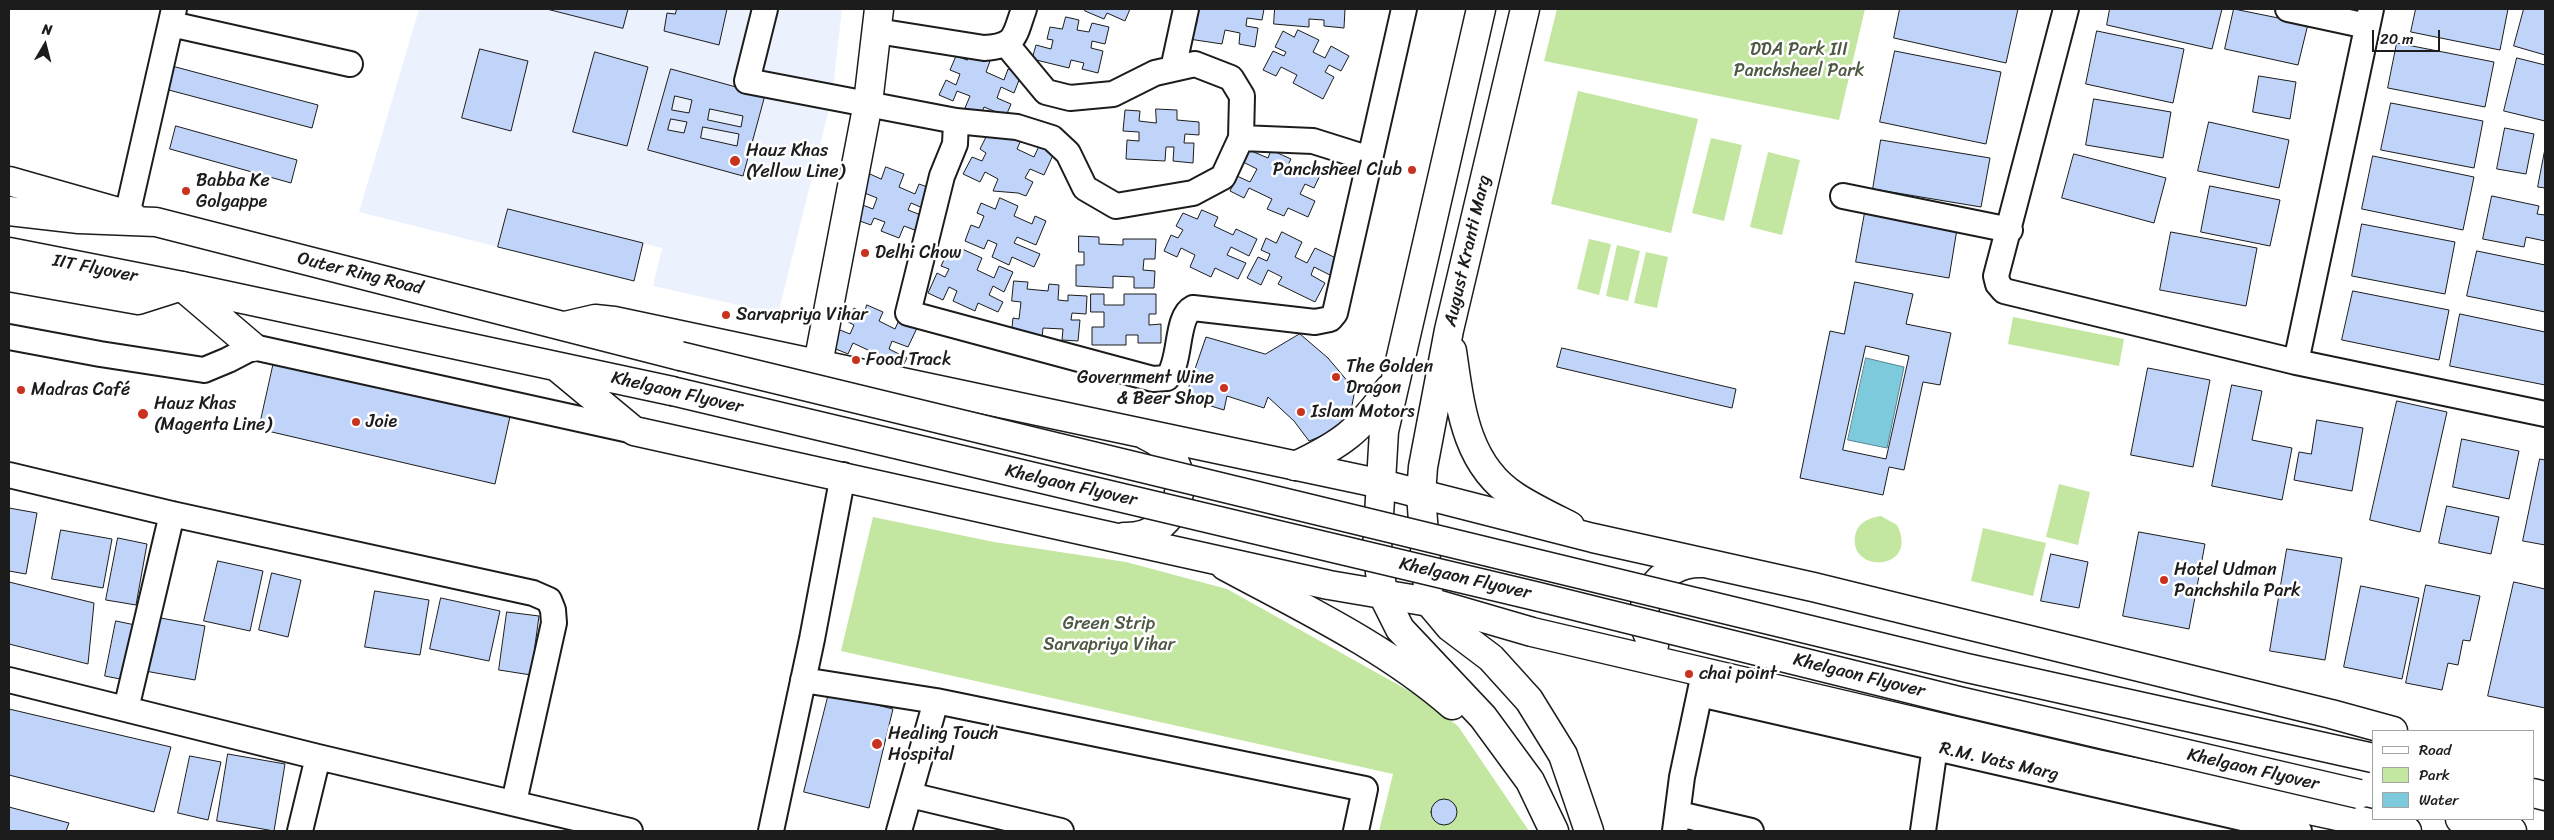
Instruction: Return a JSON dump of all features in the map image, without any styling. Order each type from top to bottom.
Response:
[{"type":"main road","points":[[1481,9],[1384,431],[1377,549],[1383,595],[1400,629],[1483,716],[1530,781],[1554,831]]},
{"type":"main road","name":"August Kranti Marg","points":[[1429,602],[1421,494],[1423,467],[1449,330],[1526,9]]},
{"type":"main road","points":[[818,364],[868,103],[878,20]]},
{"type":"main road","points":[[9,181],[156,222]]},
{"type":"main road","points":[[9,211],[79,218],[156,222]]},
{"type":"main road","name":"Outer Ring Road","points":[[156,222],[565,326]]},
{"type":"main road","name":"IIT Flyover","points":[[9,252],[182,286]]},
{"type":"main road","points":[[9,277],[138,300],[182,286],[557,367],[634,431],[843,475],[1210,558],[1383,595],[1429,602],[1696,678],[2406,831]]},
{"type":"main road","points":[[182,286],[253,347]]},
{"type":"main road","points":[[565,326],[595,319],[614,320],[1382,484],[1593,538],[1709,563],[2283,702],[2388,730]]},
{"type":"main road","name":"Khelgaon Flyover","points":[[565,326],[680,356],[1957,666],[2372,758]]},
{"type":"main road","points":[[1449,330],[1462,418],[1474,452],[1497,483],[1514,496],[1593,538]]},
{"type":"main road","name":"Khelgaon Flyover","points":[[557,367],[672,391],[1535,596],[1960,701],[2366,796]]},
{"type":"main road","points":[[1295,466],[1342,442],[1372,413],[1394,383]]},
{"type":"main road","points":[[1115,537],[1136,537],[1156,530],[1171,516],[1179,497],[1180,476],[1172,456],[1158,441],[1139,432]]},
{"type":"main road","points":[[1210,558],[1332,623],[1431,687],[1510,755]]},
{"type":"main road","points":[[1696,678],[1666,658],[1652,644],[1644,624],[1645,603],[1654,584],[1669,570],[1688,563],[1709,563]]},
{"type":"main road","points":[[1429,602],[1450,626],[1491,658],[1529,700],[1563,755],[1589,831]]},
{"type":"main road","points":[[2464,820],[2512,831]]},
{"type":"street","points":[[766,9],[746,81],[956,121],[1017,127],[1052,138],[1068,153],[1085,188],[1116,206],[1192,193],[1223,177],[1241,138],[1242,96],[1232,78],[1196,64],[1155,73],[1113,94],[1070,98],[1046,92],[1008,44]]},
{"type":"street","points":[[878,20],[984,48],[1008,44],[1014,36],[1024,9]]},
{"type":"street","points":[[1173,69],[1186,9]]},
{"type":"street","points":[[956,121],[955,144],[942,176],[908,313],[1153,378],[1167,378],[1171,374],[1186,316],[1193,308],[1315,322],[1330,319],[1335,313],[1404,9]]},
{"type":"street","points":[[2066,9],[2010,230],[1996,276],[1998,284],[2004,291],[2296,362],[2545,414]]},
{"type":"street","points":[[2288,9],[2369,18],[2296,362]]},
{"type":"street","points":[[127,215],[173,16],[350,64]]},
{"type":"street","points":[[1241,138],[1313,141],[1370,159]]},
{"type":"street","points":[[1843,196],[2010,230]]},
{"type":"street","points":[[9,337],[100,354],[204,370],[253,347],[634,431]]},
{"type":"street","points":[[9,475],[172,514],[533,593],[549,600],[553,610],[554,623],[514,802]]},
{"type":"street","points":[[771,831],[843,475]]},
{"type":"street","points":[[126,709],[172,514]]},
{"type":"street","points":[[1696,678],[1677,822],[1751,831]]},
{"type":"street","name":"R.M. Vats Marg","points":[[1696,678],[1935,747],[2299,831]]},
{"type":"street","points":[[9,680],[627,831]]},
{"type":"street","points":[[803,680],[936,701],[1365,789],[1356,831]]},
{"type":"street","points":[[899,831],[936,701]]},
{"type":"street","points":[[1922,831],[1935,747]]},
{"type":"street","points":[[300,831],[318,757]]},
{"type":"street","points":[[910,795],[1062,831]]},
{"type":"shaded area","points":[[419,9],[842,9],[832,97],[778,314],[653,286],[662,248],[508,209],[498,247],[359,212]]},
{"type":"green space","name":"DDA Park III Panchsheel Park","points":[[1557,9],[1865,9],[1839,120],[1544,61]]},
{"type":"green space","points":[[1578,91],[1698,119],[1671,233],[1551,204]]},
{"type":"green space","points":[[1711,138],[1742,145],[1724,221],[1692,213]]},
{"type":"green space","points":[[1768,152],[1800,160],[1782,235],[1750,227]]},
{"type":"green space","points":[[1589,239],[1611,244],[1599,295],[1577,289]]},
{"type":"green space","points":[[1617,245],[1640,251],[1628,301],[1606,296]]},
{"type":"green space","points":[[1646,252],[1668,257],[1657,308],[1634,303]]},
{"type":"green space","points":[[2013,317],[2124,339],[2119,366],[2008,344]]},
{"type":"green space","points":[[2059,484],[2090,492],[2078,545],[2046,537]]},
{"type":"green space","points":[[1881,516],[1897,525],[1902,541],[1899,552],[1891,559],[1881,562],[1870,561],[1861,556],[1855,546],[1856,532],[1860,525],[1866,521]]},
{"type":"green space","name":"Green Strip Sarvapriya Vihar","points":[[873,517],[994,542],[1126,562],[1227,589],[1420,697],[1458,726],[1529,831],[1379,831],[1393,774],[841,651]]},
{"type":"green space","points":[[1983,528],[2046,543],[2033,596],[1971,581]]},
{"type":"water","points":[[1866,358],[1904,367],[1887,448],[1848,440]]},
{"type":"building","points":[[547,9],[628,9],[623,28]]},
{"type":"building","points":[[677,9],[727,9],[719,45],[664,31],[667,13],[675,14]]},
{"type":"building","points":[[1085,9],[1130,9],[1125,21],[1107,13],[1104,19],[1085,11]]},
{"type":"building","points":[[1199,9],[1264,9],[1262,20],[1247,18],[1246,26],[1258,28],[1255,47],[1239,44],[1240,33],[1225,30],[1222,44],[1189,39],[1191,24],[1196,25]]},
{"type":"building","points":[[1275,9],[1345,9],[1344,28],[1324,26],[1324,20],[1309,19],[1309,27],[1274,24]]},
{"type":"building","points":[[1900,9],[2018,9],[2006,63],[1894,38]]},
{"type":"building","points":[[2110,9],[2222,9],[2212,49],[2107,25]]},
{"type":"building","points":[[2234,9],[2308,24],[2298,65],[2225,49]]},
{"type":"building","points":[[2416,9],[2508,9],[2500,50],[2411,32]]},
{"type":"building","points":[[2524,9],[2545,9],[2545,55],[2514,46]]},
{"type":"building","points":[[1066,17],[1079,20],[1077,30],[1089,32],[1092,23],[1109,27],[1105,44],[1092,41],[1091,48],[1103,51],[1098,73],[1082,69],[1084,63],[1071,60],[1069,68],[1032,59],[1036,45],[1051,49],[1053,40],[1047,39],[1050,27],[1062,29]]},
{"type":"building","points":[[1298,30],[1319,40],[1313,52],[1325,58],[1331,46],[1349,56],[1341,71],[1329,65],[1325,72],[1334,77],[1323,99],[1293,83],[1297,75],[1281,67],[1276,76],[1263,70],[1273,51],[1284,56],[1286,52],[1275,47],[1283,31],[1294,37]]},
{"type":"building","points":[[2097,31],[2184,49],[2173,103],[2086,84]]},
{"type":"building","points":[[2397,43],[2494,62],[2485,107],[2388,88]]},
{"type":"building","points":[[480,49],[528,61],[511,131],[462,118]]},
{"type":"building","points":[[1895,51],[2001,72],[1986,144],[1880,122]]},
{"type":"building","points":[[595,52],[648,67],[627,146],[573,132]]},
{"type":"building","points":[[970,53],[990,61],[986,72],[1004,80],[1008,69],[1021,75],[1014,93],[1001,87],[997,98],[1011,104],[1006,116],[984,107],[981,114],[965,108],[970,96],[957,91],[953,101],[939,95],[946,80],[956,85],[960,74],[950,70],[956,56],[967,60]]},
{"type":"building","points":[[2517,58],[2545,65],[2545,121],[2504,111]]},
{"type":"building","points":[[172,66],[318,105],[312,128],[165,89]]},
{"type":"building","points":[[671,69],[765,95],[743,176],[648,150]],"holes":[[[675,96],[692,100],[689,113],[672,110]],[[710,109],[743,116],[741,127],[708,120]],[[671,119],[687,122],[684,133],[668,130]],[[703,127],[739,134],[737,146],[701,138]]]},
{"type":"building","points":[[2259,76],[2296,82],[2290,119],[2253,112]]},
{"type":"building","points":[[2094,99],[2171,112],[2163,158],[2086,145]]},
{"type":"building","points":[[2391,103],[2483,121],[2474,168],[2381,150]]},
{"type":"building","points":[[1156,109],[1177,110],[1177,120],[1199,122],[1199,135],[1185,134],[1184,143],[1194,143],[1193,163],[1173,161],[1174,147],[1166,147],[1165,161],[1126,159],[1127,140],[1139,141],[1139,132],[1123,131],[1125,110],[1140,111],[1139,121],[1156,123]]},
{"type":"building","points":[[2209,122],[2289,140],[2279,188],[2198,171]]},
{"type":"building","points":[[176,126],[297,160],[291,183],[170,149]]},
{"type":"building","points":[[2505,128],[2534,134],[2526,174],[2497,169]]},
{"type":"building","points":[[1000,131],[1021,140],[1017,149],[1034,157],[1039,146],[1054,153],[1044,175],[1030,169],[1025,178],[1033,182],[1026,196],[1018,193],[993,191],[998,179],[985,172],[980,182],[963,174],[972,157],[982,161],[986,153],[980,149],[988,133],[997,138]]},
{"type":"building","points":[[1881,140],[1990,158],[1981,207],[1873,189]]},
{"type":"building","points":[[2545,149],[2545,188],[2538,187]]},
{"type":"building","points":[[1249,150],[1268,158],[1271,150],[1291,159],[1286,169],[1299,175],[1304,165],[1321,173],[1314,188],[1305,184],[1300,194],[1315,201],[1308,217],[1288,208],[1284,216],[1267,209],[1272,199],[1249,188],[1244,198],[1230,191],[1237,176],[1250,182],[1257,169],[1243,162]]},
{"type":"building","points":[[2074,154],[2166,178],[2154,223],[2062,198]]},
{"type":"building","points":[[2373,156],[2474,177],[2463,230],[2362,209]]},
{"type":"building","points":[[886,167],[904,174],[899,187],[915,194],[919,184],[933,189],[925,209],[911,203],[908,210],[926,217],[920,232],[904,226],[899,238],[881,231],[885,222],[874,218],[871,225],[854,219],[860,204],[873,209],[877,198],[862,192],[870,174],[881,179]]},
{"type":"building","points":[[2210,186],[2280,200],[2270,246],[2201,232]]},
{"type":"building","points":[[2492,196],[2539,206],[2537,214],[2545,215],[2545,241],[2526,237],[2524,247],[2483,239]]},
{"type":"building","points":[[1000,198],[1018,206],[1014,216],[1032,224],[1035,216],[1046,221],[1036,245],[1017,237],[1014,243],[1040,254],[1034,267],[1012,257],[1009,265],[992,257],[997,244],[988,240],[984,249],[965,241],[971,225],[979,228],[984,216],[977,213],[981,203],[995,209]]},
{"type":"building","points":[[1866,207],[1958,223],[1949,278],[1856,262]]},
{"type":"building","points":[[508,209],[643,243],[634,281],[498,247]]},
{"type":"building","points":[[1202,210],[1218,217],[1214,226],[1233,235],[1236,229],[1257,239],[1249,256],[1231,247],[1227,255],[1246,263],[1238,279],[1215,268],[1211,277],[1190,267],[1195,255],[1181,248],[1177,257],[1164,251],[1171,235],[1178,238],[1183,230],[1176,226],[1183,213],[1197,219]]},
{"type":"building","points":[[2362,224],[2455,242],[2445,294],[2352,276]]},
{"type":"building","points":[[1282,232],[1302,242],[1295,257],[1307,263],[1315,248],[1338,259],[1330,275],[1314,267],[1311,275],[1325,283],[1315,302],[1278,284],[1282,277],[1268,270],[1261,285],[1247,278],[1258,257],[1267,261],[1270,254],[1261,250],[1266,238],[1276,243]]},
{"type":"building","points":[[2171,232],[2257,248],[2246,306],[2160,290]]},
{"type":"building","points":[[1079,236],[1099,237],[1099,244],[1123,245],[1123,239],[1156,239],[1155,259],[1144,259],[1143,270],[1155,271],[1154,288],[1134,288],[1134,277],[1113,276],[1113,288],[1076,286],[1076,265],[1084,265],[1084,252],[1079,252]]},
{"type":"building","points":[[962,249],[982,258],[977,270],[994,278],[999,266],[1013,272],[1004,292],[993,286],[989,295],[1003,302],[998,312],[978,303],[975,311],[953,301],[957,291],[949,287],[943,300],[928,293],[937,273],[945,277],[949,269],[941,266],[948,251],[959,256]]},
{"type":"building","points":[[2477,251],[2545,265],[2545,312],[2467,296]]},
{"type":"building","points":[[1014,281],[1028,282],[1027,289],[1048,291],[1049,284],[1059,285],[1058,300],[1068,301],[1068,295],[1087,296],[1086,314],[1072,313],[1071,320],[1080,320],[1078,341],[1062,340],[1063,329],[1043,328],[1042,339],[1011,337],[1013,318],[1019,319],[1021,302],[1012,301]]},
{"type":"building","points":[[1855,282],[1913,294],[1906,324],[1951,333],[1940,385],[1923,382],[1904,470],[1889,467],[1883,495],[1800,478],[1830,331],[1844,334]],"holes":[[[1866,346],[1909,356],[1886,459],[1843,450]]]},
{"type":"building","points":[[2353,291],[2449,310],[2439,360],[2342,340]]},
{"type":"building","points":[[1091,294],[1104,294],[1104,305],[1124,305],[1124,294],[1156,294],[1156,314],[1149,314],[1149,325],[1161,324],[1161,343],[1138,343],[1138,335],[1126,335],[1126,345],[1092,345],[1092,327],[1104,327],[1104,312],[1091,312]]},
{"type":"building","points":[[867,305],[883,312],[879,321],[895,329],[899,320],[917,328],[908,347],[892,341],[889,349],[907,358],[899,373],[865,361],[870,351],[853,343],[848,354],[831,347],[840,330],[850,334],[854,325],[848,322],[854,308],[864,313]]},
{"type":"building","points":[[2460,314],[2545,332],[2545,385],[2450,366]]},
{"type":"building","points":[[1300,334],[1328,358],[1355,390],[1348,425],[1309,441],[1294,421],[1268,397],[1264,408],[1227,396],[1224,410],[1185,398],[1206,337],[1265,354]]},
{"type":"building","points":[[1562,348],[1736,389],[1732,408],[1557,367]]},
{"type":"building","points":[[275,357],[511,412],[495,484],[259,429]]},
{"type":"building","points":[[2148,368],[2210,380],[2193,467],[2131,455]]},
{"type":"building","points":[[2232,385],[2262,391],[2252,440],[2292,448],[2282,500],[2212,486]]},
{"type":"building","points":[[2397,401],[2447,412],[2420,532],[2370,520]]},
{"type":"building","points":[[2317,420],[2363,428],[2352,491],[2294,480],[2299,452],[2311,454]]},
{"type":"building","points":[[2462,439],[2519,451],[2509,499],[2453,487]]},
{"type":"building","points":[[2540,459],[2545,460],[2545,545],[2523,541]]},
{"type":"building","points":[[2447,506],[2499,517],[2491,554],[2439,543]]},
{"type":"building","points":[[9,508],[37,513],[26,574],[9,571]]},
{"type":"building","points":[[61,530],[112,539],[103,588],[52,579]]},
{"type":"building","name":"Hotel Udman Panchshila Park","points":[[2139,532],[2205,544],[2189,629],[2123,616]]},
{"type":"building","points":[[118,538],[147,544],[136,605],[106,600]]},
{"type":"building","points":[[2287,549],[2342,558],[2325,660],[2270,651]]},
{"type":"building","points":[[2051,554],[2088,562],[2079,608],[2041,601]]},
{"type":"building","points":[[218,561],[263,571],[250,631],[204,621]]},
{"type":"building","points":[[272,573],[301,580],[288,637],[259,630]]},
{"type":"building","points":[[9,582],[94,603],[88,664],[9,644]]},
{"type":"building","points":[[2514,582],[2545,589],[2545,708],[2488,696]]},
{"type":"building","points":[[2426,585],[2480,596],[2470,641],[2463,640],[2458,665],[2448,663],[2442,690],[2406,683]]},
{"type":"building","points":[[2361,586],[2419,598],[2402,679],[2344,667]]},
{"type":"building","points":[[375,591],[429,600],[420,655],[365,647]]},
{"type":"building","points":[[441,598],[500,611],[489,661],[430,649]]},
{"type":"building","points":[[507,612],[539,616],[531,675],[499,670]]},
{"type":"building","points":[[155,617],[205,626],[195,680],[145,671]]},
{"type":"building","points":[[116,621],[140,626],[130,681],[105,676]]},
{"type":"building","points":[[829,693],[893,709],[869,808],[804,792]]},
{"type":"building","points":[[9,709],[171,747],[154,812],[9,775]]},
{"type":"building","points":[[228,754],[285,764],[274,831],[217,821]]},
{"type":"building","points":[[190,756],[221,762],[208,820],[178,813]]},
{"type":"building","points":[[1444,799],[1453,803],[1457,812],[1453,821],[1444,825],[1435,821],[1431,812],[1435,803]]},
{"type":"building","points":[[9,807],[69,823],[66,831],[9,831]]},
{"type":"place","name":"Hauz Khas (Yellow Line)","points":[[735,161]]},
{"type":"place","name":"Panchsheel Club","points":[[1412,170]]},
{"type":"place","name":"Babba Ke Golgappe","points":[[186,191]]},
{"type":"place","name":"Delhi Chow","points":[[865,253]]},
{"type":"place","name":"Sarvapriya Vihar","points":[[726,315]]},
{"type":"place","name":"Food Track","points":[[856,360]]},
{"type":"place","name":"The Golden Dragon","points":[[1336,377]]},
{"type":"place","name":"Government Wine & Beer Shop","points":[[1224,388]]},
{"type":"place","name":"Madras Café","points":[[21,390]]},
{"type":"place","name":"Islam Motors","points":[[1301,412]]},
{"type":"place","name":"Hauz Khas (Magenta Line)","points":[[143,414]]},
{"type":"place","name":"Joie","points":[[356,422]]},
{"type":"place","name":"Hotel Udman Panchshila Park","points":[[2164,580]]},
{"type":"place","name":"chai point","points":[[1689,674]]},
{"type":"place","name":"Healing Touch Hospital","points":[[877,744]]}]
